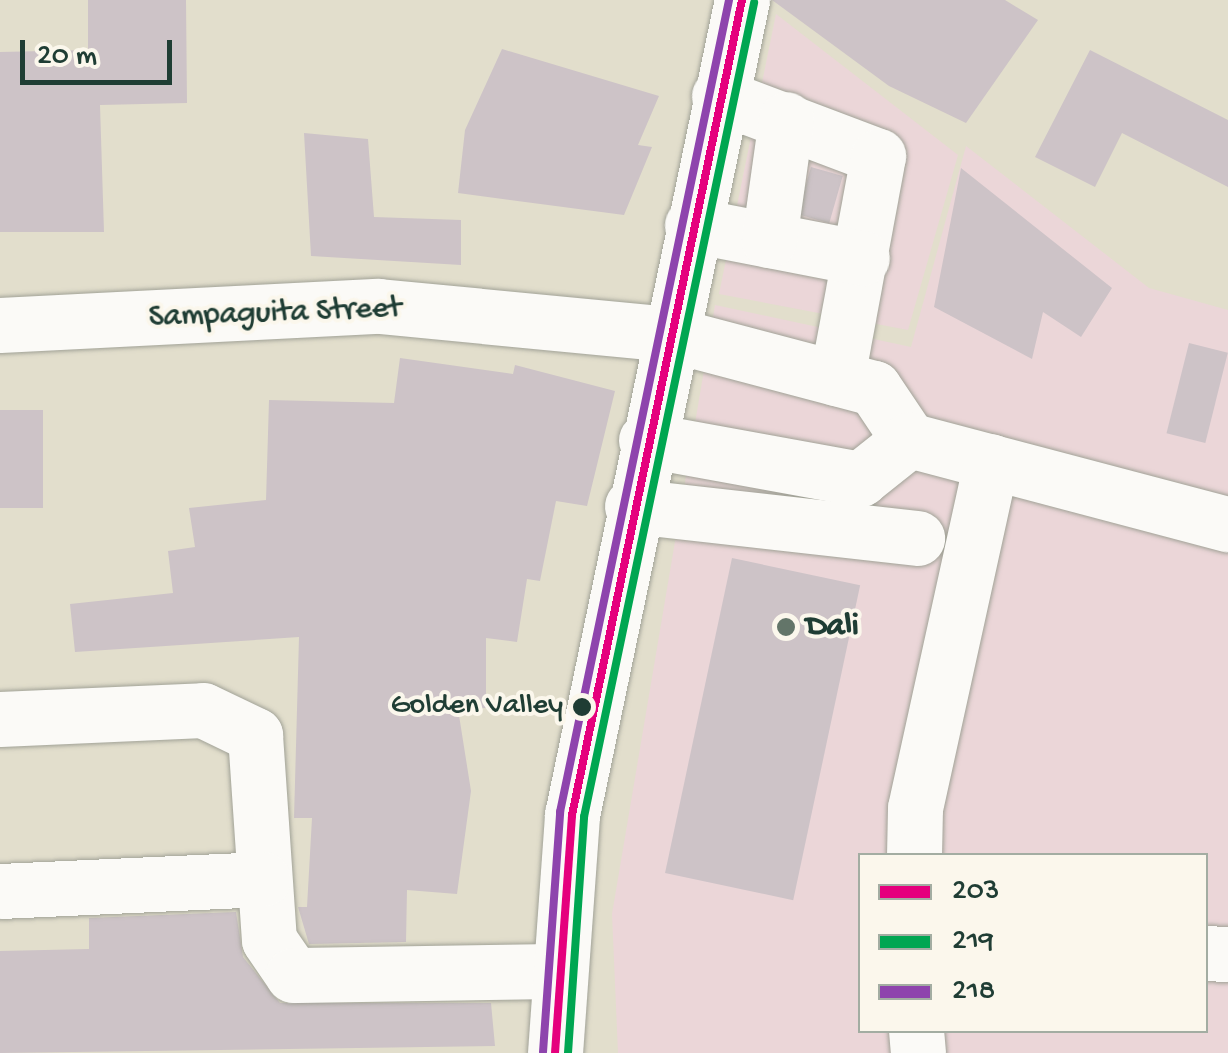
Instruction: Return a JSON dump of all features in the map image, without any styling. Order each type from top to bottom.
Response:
[{"type":"street","points":[[555,1053],[557,971],[572,815],[632,506],[742,0]]},
{"type":"street","points":[[719,96],[786,118],[878,156],[837,378]]},
{"type":"street","points":[[769,240],[786,118]]},
{"type":"street","points":[[692,225],[862,258]]},
{"type":"street","name":"Sampaguita Street","points":[[0,325],[379,306],[669,334],[874,388],[909,440]]},
{"type":"street","points":[[646,440],[860,479],[909,440],[1228,524]]},
{"type":"street","points":[[914,853],[915,808],[991,461]]},
{"type":"street","points":[[632,506],[918,538]]},
{"type":"street","points":[[0,719],[203,710],[237,719],[256,735],[268,940],[294,975],[557,971]]},
{"type":"street","points":[[0,891],[264,879]]},
{"type":"shaded area","points":[[776,14],[958,155],[908,330],[719,294]]},
{"type":"shaded area","name":"Golden Valley","points":[[966,146],[1149,288],[1228,310],[1228,1053],[618,1053],[612,914],[715,305],[911,347]]},
{"type":"building","points":[[88,0],[186,0],[187,103],[100,105],[104,232],[0,232],[0,52],[88,50]]},
{"type":"building","points":[[772,0],[1005,0],[1038,20],[966,123],[889,86]]},
{"type":"building","points":[[502,49],[659,96],[638,145],[652,147],[624,215],[458,193],[465,130]]},
{"type":"building","points":[[1090,50],[1228,120],[1228,187],[1122,133],[1095,187],[1035,157]]},
{"type":"building","points":[[304,133],[368,139],[374,217],[461,220],[461,265],[311,256]]},
{"type":"building","points":[[811,167],[843,176],[829,223],[797,214]]},
{"type":"building","points":[[961,168],[1112,288],[1081,337],[1043,312],[1032,359],[934,307]]},
{"type":"building","points":[[1189,343],[1228,353],[1205,443],[1167,433]]},
{"type":"building","points":[[400,358],[513,374],[515,365],[615,391],[587,506],[556,501],[540,581],[527,579],[517,642],[486,638],[486,708],[458,709],[471,791],[457,894],[407,890],[406,942],[309,944],[298,907],[307,907],[312,818],[294,818],[299,637],[75,652],[70,604],[173,593],[168,551],[195,547],[189,508],[266,500],[269,400],[394,403]]},
{"type":"building","points":[[0,410],[43,410],[43,508],[0,508]]},
{"type":"building","points":[[732,558],[860,585],[793,900],[665,873]]},
{"type":"building","points":[[236,912],[243,957],[280,1003],[491,1003],[495,1046],[0,1053],[0,951],[89,949],[89,918]]},
{"type":"transit line","name":"218","points":[[543,1052],[560,812],[729,0]]},
{"type":"transit line","name":"203","points":[[555,1053],[572,815],[742,0]]},
{"type":"transit line","name":"219","points":[[568,1053],[584,817],[754,3]]},
{"type":"place","name":"Dali","points":[[786,627]]},
{"type":"place","name":"Golden Valley","points":[[582,707]]}]
